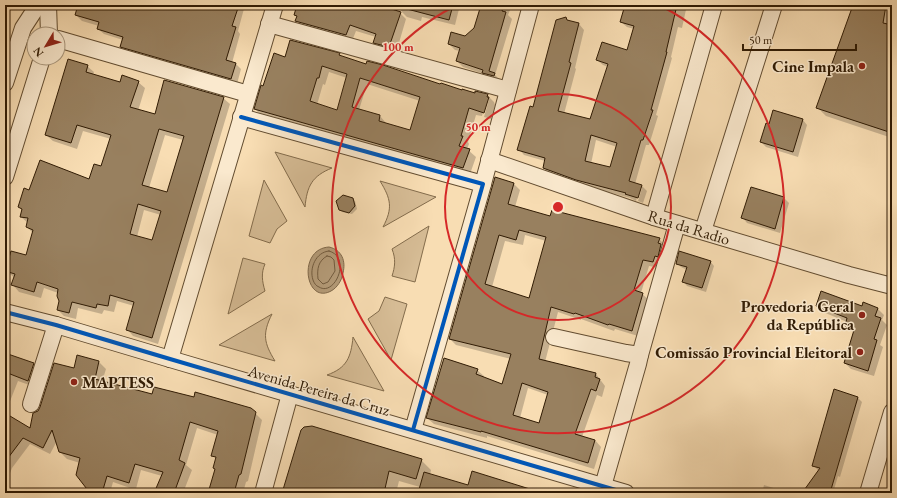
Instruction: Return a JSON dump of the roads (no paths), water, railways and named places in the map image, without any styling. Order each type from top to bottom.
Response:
[{"type":"street","points":[[5,83],[23,28],[38,5]]},
{"type":"street","points":[[48,5],[48,26]]},
{"type":"street","points":[[170,359],[274,5]]},
{"type":"street","points":[[412,430],[483,184],[531,5]]},
{"type":"street","points":[[654,217],[714,5]]},
{"type":"street","points":[[703,231],[774,5]]},
{"type":"street","points":[[269,24],[508,90]]},
{"type":"street","points":[[66,41],[248,94]]},
{"type":"street","points":[[5,177],[40,66]]},
{"type":"street","points":[[241,117],[483,184]]},
{"type":"street","name":"Rua da Radio","points":[[489,160],[654,217],[849,275],[892,286]]},
{"type":"street","points":[[603,486],[677,224]]},
{"type":"street","name":"Avenida Pereira da Cruz","points":[[5,312],[56,325],[626,493]]},
{"type":"street","points":[[31,404],[56,325]]},
{"type":"street","points":[[554,337],[640,355]]},
{"type":"street","points":[[263,493],[290,394]]},
{"type":"street","points":[[868,493],[892,412]]},
{"type":"water","points":[[329,247],[340,253],[344,264],[344,269],[342,278],[337,286],[331,291],[322,293],[315,290],[311,284],[308,275],[309,265],[312,257],[319,250]]},
{"type":"place","name":"Cine Impala","points":[[862,66]]},
{"type":"place","name":"Provedoria Geral da República","points":[[862,315]]},
{"type":"place","name":"Comissão Provincial Eleitoral","points":[[860,352]]},
{"type":"place","name":"MAPTESS","points":[[74,382]]}]
